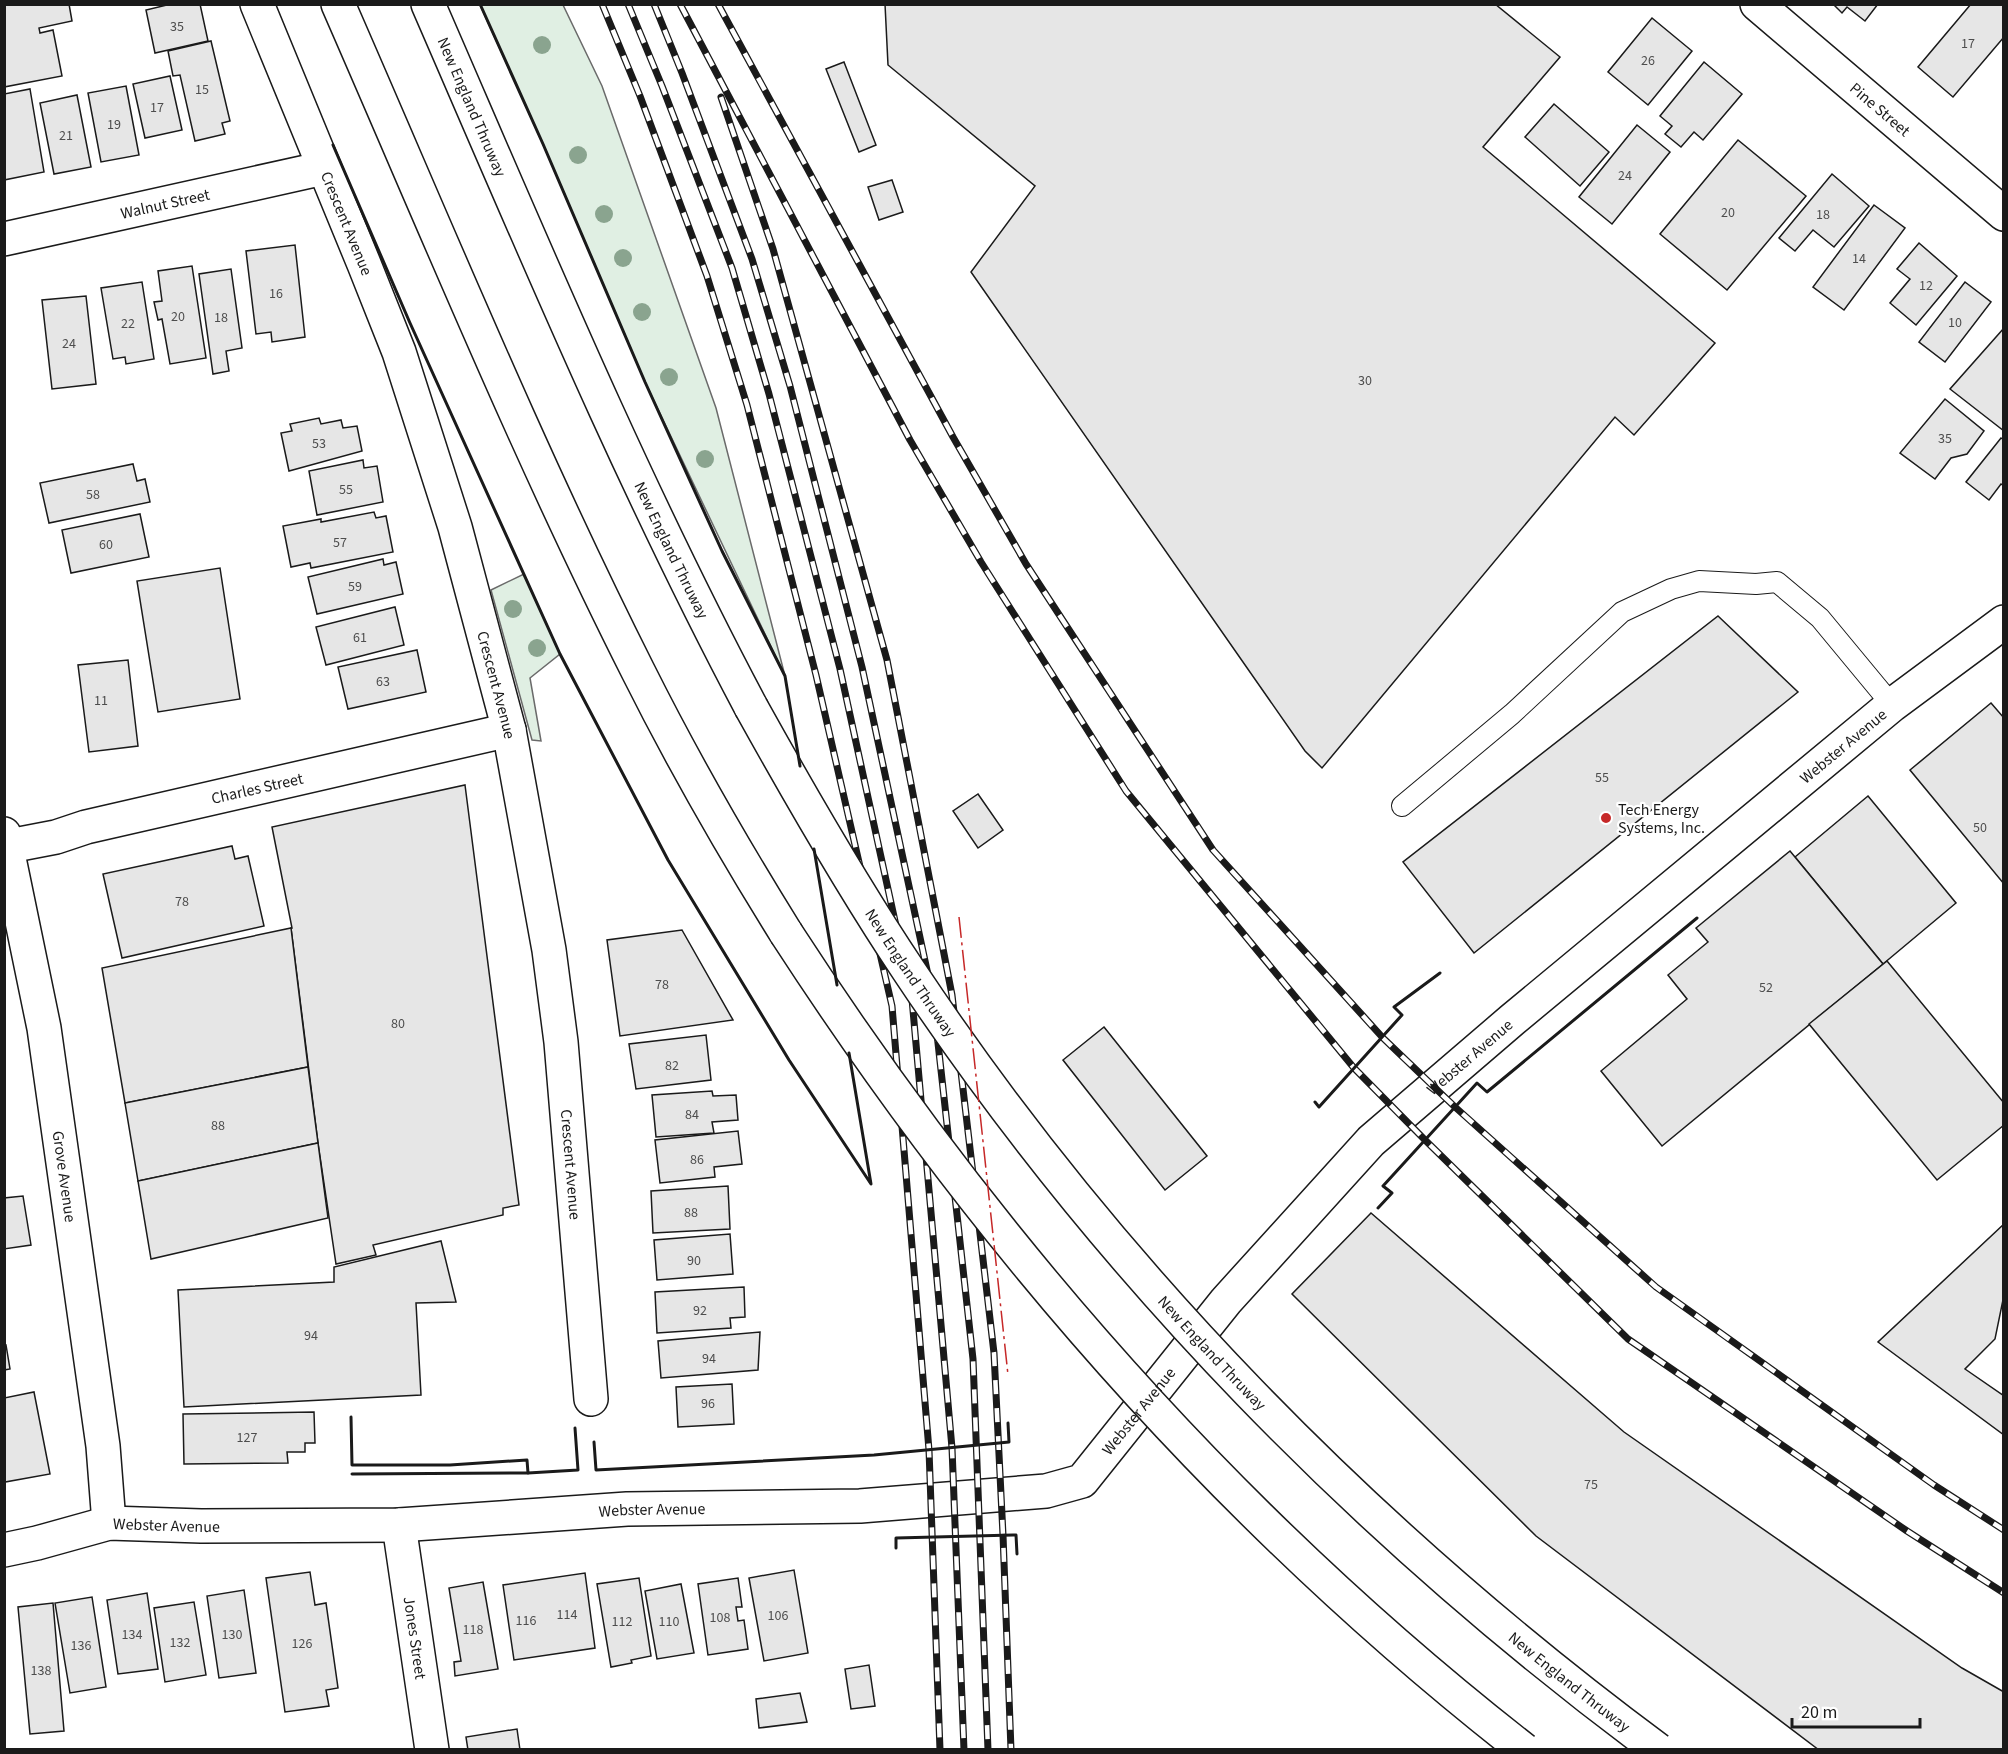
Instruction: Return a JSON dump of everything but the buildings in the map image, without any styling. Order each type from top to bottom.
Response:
[{"type":"main road","name":"Crescent Avenue","points":[[257,4],[402,362],[455,527],[510,730],[549,950],[561,1042],[591,1399]]},
{"type":"main road","points":[[338,4],[570,532],[675,741],[731,843],[786,933],[873,1063],[963,1185],[1061,1304],[1164,1421],[1328,1583],[1447,1688],[1524,1749]]},
{"type":"main road","name":"New England Thruway","points":[[428,4],[621,446],[678,567],[751,707],[824,838],[910,973],[1013,1115],[1096,1222],[1252,1396],[1306,1451],[1388,1528],[1542,1661],[1658,1749]]},
{"type":"main road","name":"Pine Street","points":[[1757,4],[2004,214]]},
{"type":"main road","name":"Walnut Street","points":[[4,239],[324,168]]},
{"type":"main road","name":"Webster Avenue","points":[[4,1550],[110,1523],[201,1526],[399,1525],[627,1509],[860,1506],[1046,1491],[1082,1481],[1226,1301],[1371,1141],[1512,1020],[1892,705],[2004,622]]},
{"type":"main road","name":"Charles Street","points":[[5,842],[56,837],[86,827],[510,730]]},
{"type":"main road","name":"Grove Avenue","points":[[5,842],[44,1028],[101,1434],[110,1523]]},
{"type":"main road","name":"Jones Street","points":[[399,1525],[432,1749]]},
{"type":"lane","points":[[1402,806],[1512,714],[1622,612],[1671,589],[1699,581],[1756,584],[1777,582],[1820,618],[1892,705]]},
{"type":"green space","points":[[480,5],[563,5],[602,86],[716,408],[785,676],[645,382],[543,144]]},
{"type":"green space","points":[[524,574],[560,654],[530,678],[541,741],[532,740],[491,590]]},
{"type":"railway","points":[[602,4],[640,96],[707,276],[747,405],[816,675],[892,1006],[929,1450],[940,1750]]},
{"type":"railway","points":[[628,4],[732,268],[769,394],[840,669],[912,999],[952,1448],[964,1750]]},
{"type":"railway","points":[[654,4],[752,259],[790,386],[862,667],[933,998],[973,1359],[988,1750]]},
{"type":"railway","points":[[680,4],[910,440],[981,562],[1126,791],[1354,1068],[1628,1339],[1907,1531],[2004,1593]]},
{"type":"railway","points":[[718,4],[953,437],[1026,564],[1213,850],[1383,1038],[1455,1107],[1656,1287],[1934,1485],[2004,1530]]},
{"type":"railway","points":[[721,97],[773,249],[887,660],[952,995],[994,1353],[1011,1750]]},
{"type":"wall","points":[[480,4],[645,382],[722,551],[785,676],[800,766]]},
{"type":"wall","points":[[333,145],[410,323],[560,654],[668,860],[789,1060],[871,1184],[849,1053]]},
{"type":"wall","points":[[814,849],[837,985]]},
{"type":"wall","points":[[1378,1208],[1392,1193],[1383,1186],[1477,1083],[1487,1092],[1697,918]]},
{"type":"wall","points":[[1315,1102],[1319,1107],[1402,1015],[1394,1007],[1440,973]]},
{"type":"wall","points":[[351,1417],[352,1465],[450,1465],[527,1460],[528,1473],[578,1470],[575,1428]]},
{"type":"wall","points":[[594,1442],[596,1470],[874,1455],[1009,1442],[1008,1423]]},
{"type":"wall","points":[[352,1474],[528,1473]]},
{"type":"wall","points":[[896,1548],[896,1538],[1016,1535],[1017,1554]]},
{"type":"power","points":[[959,917],[1008,1375]]},
{"type":"place","name":"Tech Energy Systems, Inc.","points":[[1606,818]]}]
